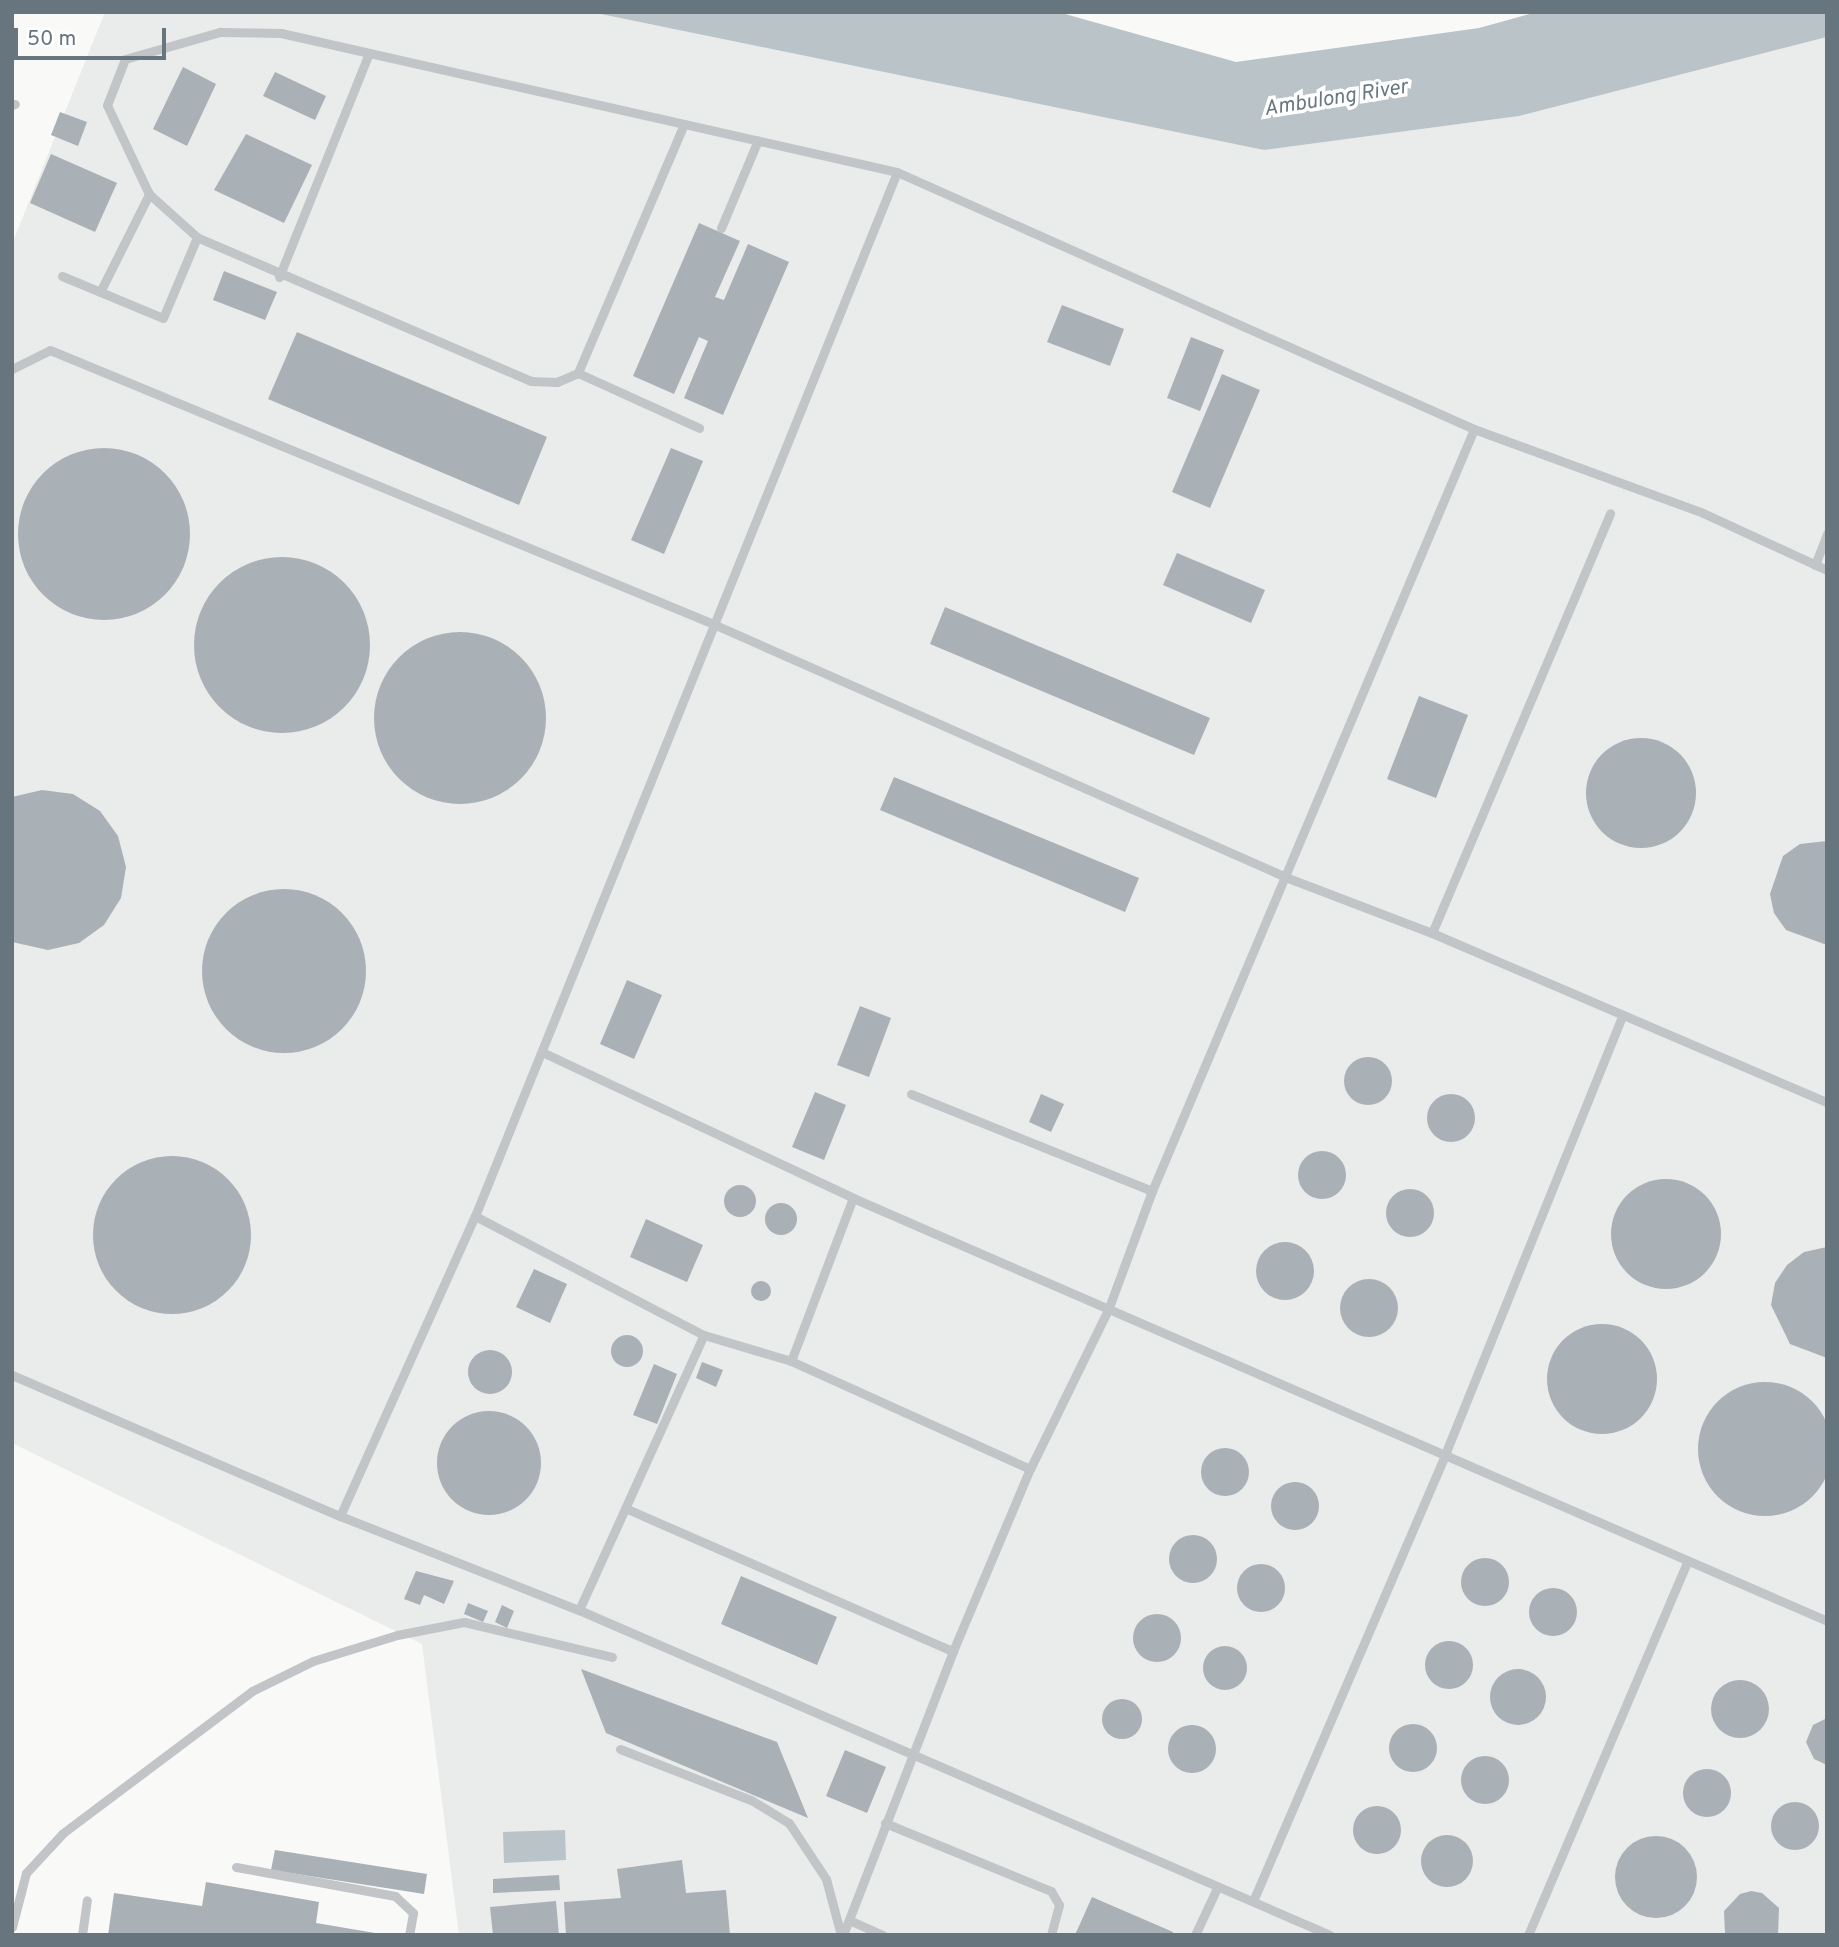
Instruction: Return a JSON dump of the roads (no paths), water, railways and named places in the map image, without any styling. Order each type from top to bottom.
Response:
[{"type":"lane","points":[[684,124],[578,373],[557,382],[531,381],[279,276],[197,237],[149,194],[107,105],[125,59],[220,32],[281,33],[897,172],[1474,429],[1703,513],[1827,570]]},
{"type":"lane","points":[[279,276],[369,53]]},
{"type":"lane","points":[[722,228],[758,140]]},
{"type":"lane","points":[[340,1516],[475,1216],[711,623],[897,172]]},
{"type":"lane","points":[[100,292],[149,194]]},
{"type":"lane","points":[[62,276],[163,318],[197,237]]},
{"type":"lane","points":[[12,369],[50,350],[711,623],[1288,878],[1432,933],[1621,1018],[1827,1102]]},
{"type":"lane","points":[[578,373],[699,428]]},
{"type":"lane","points":[[842,1935],[909,1755],[1030,1469],[1108,1310],[1152,1191],[1288,878],[1474,429]]},
{"type":"lane","points":[[1432,933],[1610,513]]},
{"type":"lane","points":[[1815,565],[1827,533]]},
{"type":"lane","points":[[1253,1901],[1446,1452],[1621,1018]]},
{"type":"lane","points":[[542,1052],[853,1198],[1108,1310],[1446,1452],[1687,1563],[1827,1621]]},
{"type":"lane","points":[[911,1094],[1152,1191]]},
{"type":"lane","points":[[792,1361],[853,1198]]},
{"type":"lane","points":[[475,1216],[704,1335],[792,1361],[1030,1469]]},
{"type":"lane","points":[[579,1610],[704,1335]]},
{"type":"lane","points":[[12,1375],[340,1516],[579,1610],[1329,1935]]},
{"type":"lane","points":[[625,1508],[953,1651]]},
{"type":"lane","points":[[1528,1935],[1687,1563]]},
{"type":"lane","points":[[12,1927],[26,1873],[63,1832],[252,1691],[313,1661],[397,1635],[464,1622],[612,1657]]},
{"type":"lane","points":[[620,1749],[751,1800],[789,1823],[826,1879],[842,1935]]},
{"type":"lane","points":[[885,1823],[1051,1891],[1059,1905],[1051,1935]]},
{"type":"lane","points":[[236,1867],[394,1896],[412,1913],[409,1935]]},
{"type":"lane","points":[[1195,1935],[1217,1888]]},
{"type":"lane","points":[[82,1935],[87,1900]]},
{"type":"lane","points":[[849,1920],[883,1935]]},
{"type":"water","name":"Ambulong River","points":[[591,12],[1058,12],[1236,62],[1479,28],[1537,12],[1827,12],[1827,37],[1519,116],[1264,150]]},
{"type":"water","points":[[565,1830],[566,1860],[504,1863],[503,1832]]}]
